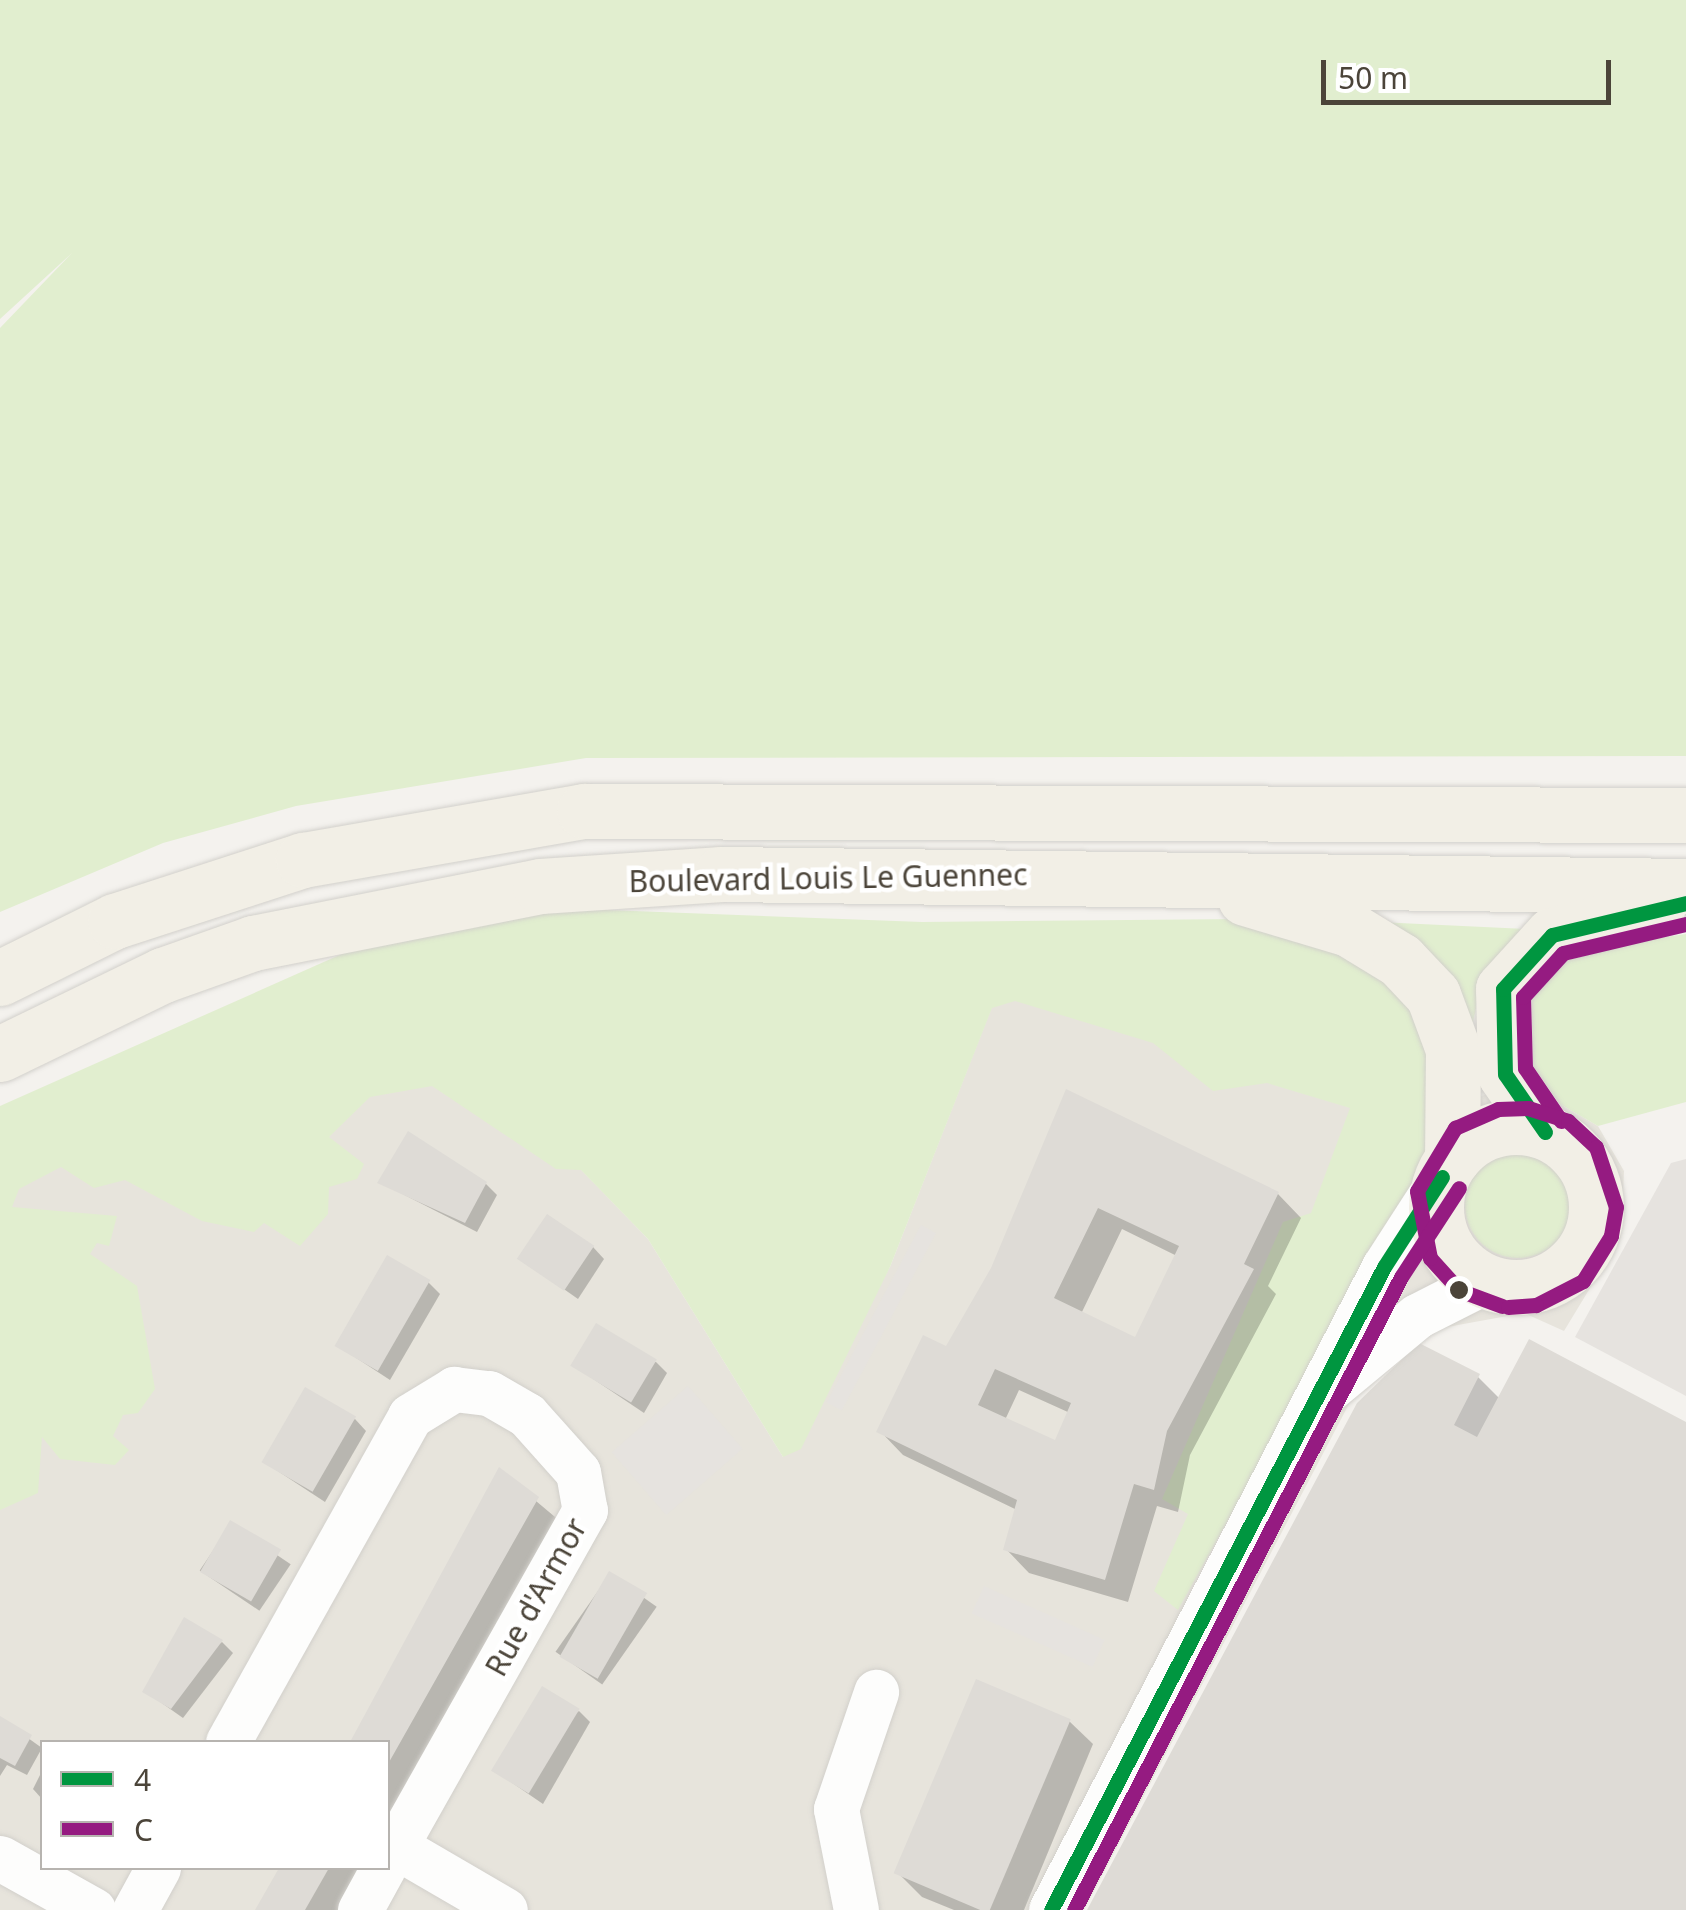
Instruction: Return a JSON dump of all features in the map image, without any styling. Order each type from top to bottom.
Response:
[{"type":"main road","points":[[0,978],[115,921],[304,860],[584,811],[1686,815]]},
{"type":"main road","name":"Boulevard Louis Le Guennec","points":[[0,1054],[163,975],[253,943],[477,894],[722,874],[1160,876],[1686,886]]},
{"type":"main road","points":[[1160,876],[1332,922],[1418,977],[1453,1049],[1447,1168],[1439,1230],[1457,1261],[1486,1281],[1550,1280],[1593,1227],[1581,1160],[1545,1132],[1504,1074],[1502,989],[1552,935],[1686,903]]},
{"type":"main road","points":[[1447,1168],[1484,1134],[1545,1132]]},
{"type":"street","points":[[1051,1910],[1384,1266],[1447,1168]]},
{"type":"street","points":[[1318,1397],[1417,1316],[1486,1281]]},
{"type":"street","name":"Rue d'Armor","points":[[229,1740],[410,1416],[454,1390],[506,1400],[567,1454],[585,1510],[390,1856]]},
{"type":"street","points":[[856,1910],[836,1809],[876,1692]]},
{"type":"street","points":[[0,1858],[94,1910]]},
{"type":"street","points":[[390,1858],[505,1910]]},
{"type":"street","points":[[135,1910],[157,1870]]},
{"type":"street","name":"Rue d'Armor","points":[[360,1910],[382,1870]]},
{"type":"shaded area","points":[[999,989],[1323,994],[1413,1131],[1484,1095],[1548,1097],[1598,1126],[1624,1171],[1621,1237],[1564,1331],[1524,1313],[1447,1327],[1408,1344],[1349,1404],[1084,1910],[0,1910],[0,1172],[346,1023],[563,1151],[648,1239],[783,1457],[890,1267]]},
{"type":"shaded area","points":[[1686,1159],[1686,1396],[1575,1337],[1671,1163]]},
{"type":"shaded area","points":[[921,1225],[936,1233],[842,1410],[827,1402]]},
{"type":"shaded area","points":[[688,1386],[742,1449],[666,1515],[612,1452]]},
{"type":"shaded area","points":[[984,1586],[1105,1640],[1092,1667],[972,1613]]},
{"type":"green space","points":[[0,0],[1686,0],[1686,756],[586,758],[296,806],[163,843],[0,912],[0,328],[72,253],[0,319]]},
{"type":"green space","points":[[555,908],[922,922],[1242,919],[1350,952],[1429,1023],[1442,1134],[1178,1610],[1154,1591],[1188,1514],[1162,1499],[1283,1222],[1311,1213],[1350,1108],[1267,1083],[1213,1091],[1153,1043],[1015,1001],[992,1008],[890,1267],[801,1449],[783,1457],[648,1239],[581,1170],[556,1169],[432,1086],[370,1097],[329,1137],[364,1164],[357,1179],[329,1187],[328,1214],[300,1246],[264,1223],[254,1232],[202,1221],[125,1180],[94,1188],[61,1167],[19,1189],[12,1207],[117,1216],[109,1246],[97,1243],[90,1254],[137,1286],[155,1389],[138,1413],[123,1415],[113,1436],[129,1450],[115,1465],[60,1459],[42,1437],[38,1493],[0,1510],[0,1106],[371,941]]},
{"type":"green space","points":[[1378,922],[1527,929],[1477,1004],[1469,1041]]},
{"type":"green space","points":[[1686,934],[1686,1102],[1598,1126],[1548,1097],[1523,1070],[1525,979],[1554,954]]},
{"type":"green space","points":[[1518,1152],[1538,1156],[1556,1167],[1567,1185],[1571,1205],[1567,1225],[1556,1243],[1538,1254],[1518,1258],[1498,1254],[1480,1243],[1469,1225],[1465,1205],[1469,1185],[1480,1167],[1498,1156]]},
{"type":"building","points":[[1066,1089],[1279,1192],[1244,1264],[1254,1269],[1167,1431],[1154,1490],[1134,1484],[1105,1580],[1003,1550],[1017,1500],[876,1432],[923,1335],[946,1346],[991,1268]],"holes":[[[1098,1208],[1179,1246],[1135,1337],[1054,1298]],[[995,1369],[1071,1403],[1055,1440],[978,1405]]]},
{"type":"building","points":[[408,1131],[487,1182],[465,1223],[377,1183]]},
{"type":"building","points":[[547,1214],[594,1246],[564,1291],[517,1259]]},
{"type":"building","points":[[387,1255],[430,1280],[378,1371],[335,1346]]},
{"type":"building","points":[[596,1323],[657,1360],[631,1402],[570,1366]]},
{"type":"building","points":[[1529,1339],[1686,1422],[1686,1910],[1087,1910],[1357,1403],[1419,1343],[1480,1374],[1454,1425],[1477,1437]]},
{"type":"building","points":[[305,1387],[356,1416],[313,1492],[262,1462]]},
{"type":"building","points":[[499,1467],[539,1497],[390,1760],[390,1740],[351,1740]]},
{"type":"building","points":[[230,1520],[281,1550],[251,1601],[200,1572]]},
{"type":"building","points":[[609,1571],[647,1593],[598,1679],[560,1657]]},
{"type":"building","points":[[184,1617],[223,1640],[171,1709],[142,1692]]},
{"type":"building","points":[[976,1679],[1071,1719],[990,1910],[980,1910],[894,1873]]},
{"type":"building","points":[[542,1686],[580,1709],[529,1794],[491,1771]]},
{"type":"building","points":[[0,1716],[32,1735],[15,1766],[0,1758]]},
{"type":"building","points":[[278,1870],[328,1870],[305,1910],[255,1910]]},
{"type":"transit line","name":"4","points":[[1545,1132],[1505,1074],[1503,989],[1552,935],[1686,903]]},
{"type":"transit line","name":"C","points":[[1561,1121],[1525,1068],[1523,997],[1563,953],[1686,924]]},
{"type":"transit line","name":"C","points":[[1502,1306],[1459,1290],[1430,1258],[1417,1191],[1455,1128],[1498,1109],[1528,1108],[1568,1121],[1596,1147],[1616,1207],[1611,1236],[1583,1281],[1536,1305],[1508,1307]]},
{"type":"transit line","name":"4","points":[[1051,1910],[1384,1267],[1442,1177]]},
{"type":"transit line","name":"C","points":[[1074,1910],[1401,1277],[1459,1188]]}]
